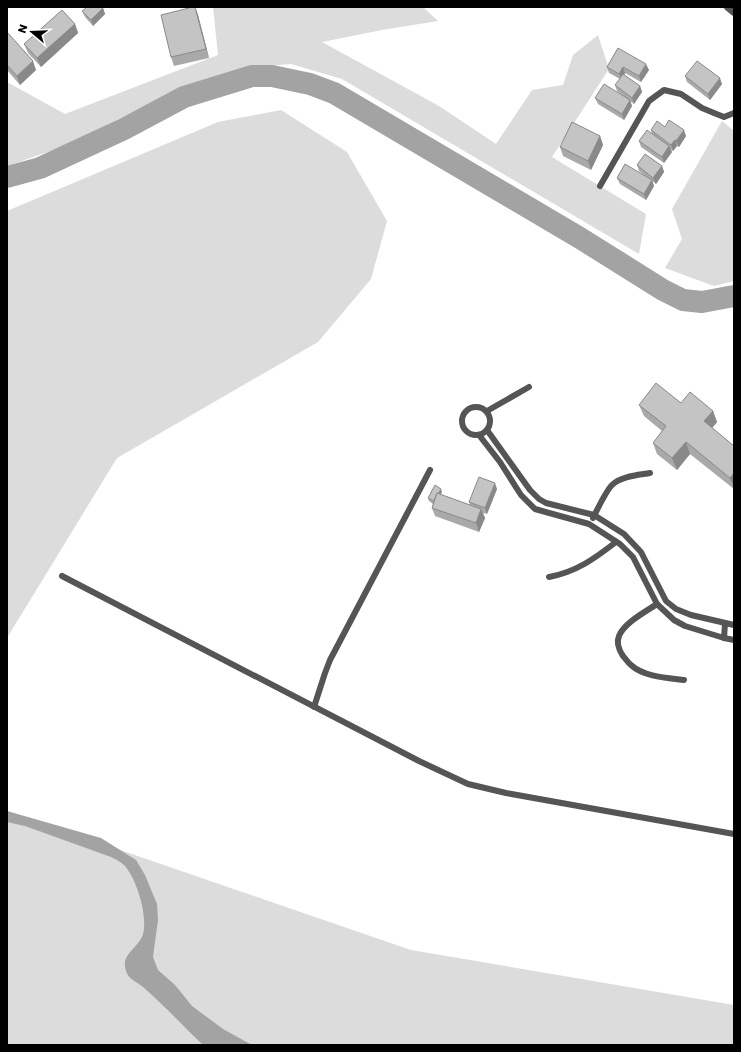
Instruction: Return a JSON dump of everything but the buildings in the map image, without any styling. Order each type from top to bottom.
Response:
[{"type":"street","points":[[728,7],[734,12]]},
{"type":"lane","points":[[600,186],[649,101],[664,90],[681,94],[714,113],[724,116],[734,113]]},
{"type":"lane","points":[[487,411],[529,387]]},
{"type":"lane","points":[[474,406],[479,406],[487,411],[491,421],[487,430],[479,435],[474,435],[465,430],[462,420],[465,411],[474,406]]},
{"type":"lane","points":[[487,430],[538,499],[546,503],[594,515],[624,534],[642,552],[666,601],[676,609],[691,615],[734,625]]},
{"type":"lane","points":[[479,435],[500,462],[521,496],[535,509],[589,524],[616,542],[633,557],[657,604],[674,620],[685,626],[734,640]]},
{"type":"lane","points":[[314,707],[330,660],[430,470]]},
{"type":"lane","points":[[589,524],[612,485],[634,476],[650,473]]},
{"type":"lane","points":[[548,577],[564,574],[584,566],[616,542]]},
{"type":"lane","points":[[62,576],[418,761],[468,784],[506,793],[734,834]]},
{"type":"lane","points":[[657,604],[626,626],[619,635],[617,643],[620,651],[631,666],[642,672],[665,678],[684,680]]},
{"type":"lane","points":[[724,638],[725,624]]},
{"type":"shaded area","points":[[213,7],[423,7],[438,21],[322,42],[439,106],[496,144],[532,90],[563,85],[573,55],[598,35],[609,69],[552,157],[646,214],[639,254],[342,79],[291,64],[245,68],[176,90],[68,145],[7,166],[7,82],[65,114],[218,55]]},
{"type":"shaded area","points":[[281,110],[347,152],[387,221],[371,279],[318,342],[117,458],[7,638],[7,211],[218,122]]},
{"type":"shaded area","points":[[722,121],[734,131],[734,281],[714,286],[665,268],[682,239],[672,209]]},
{"type":"shaded area","points":[[7,811],[411,950],[734,1005],[734,1045],[7,1045]]},
{"type":"shaded area","points":[[7,811],[101,838],[136,860],[145,875],[157,904],[158,920],[153,957],[158,970],[175,985],[192,1006],[223,1029],[252,1045],[203,1045],[166,1008],[127,974],[125,965],[126,960],[141,939],[143,934],[144,918],[143,908],[137,888],[129,871],[124,865],[111,857],[25,826],[7,822]]},
{"type":"waterway","points":[[7,177],[40,168],[124,129],[184,97],[252,76],[272,76],[310,84],[334,93],[580,238],[663,290],[683,300],[702,302],[734,296]]}]
